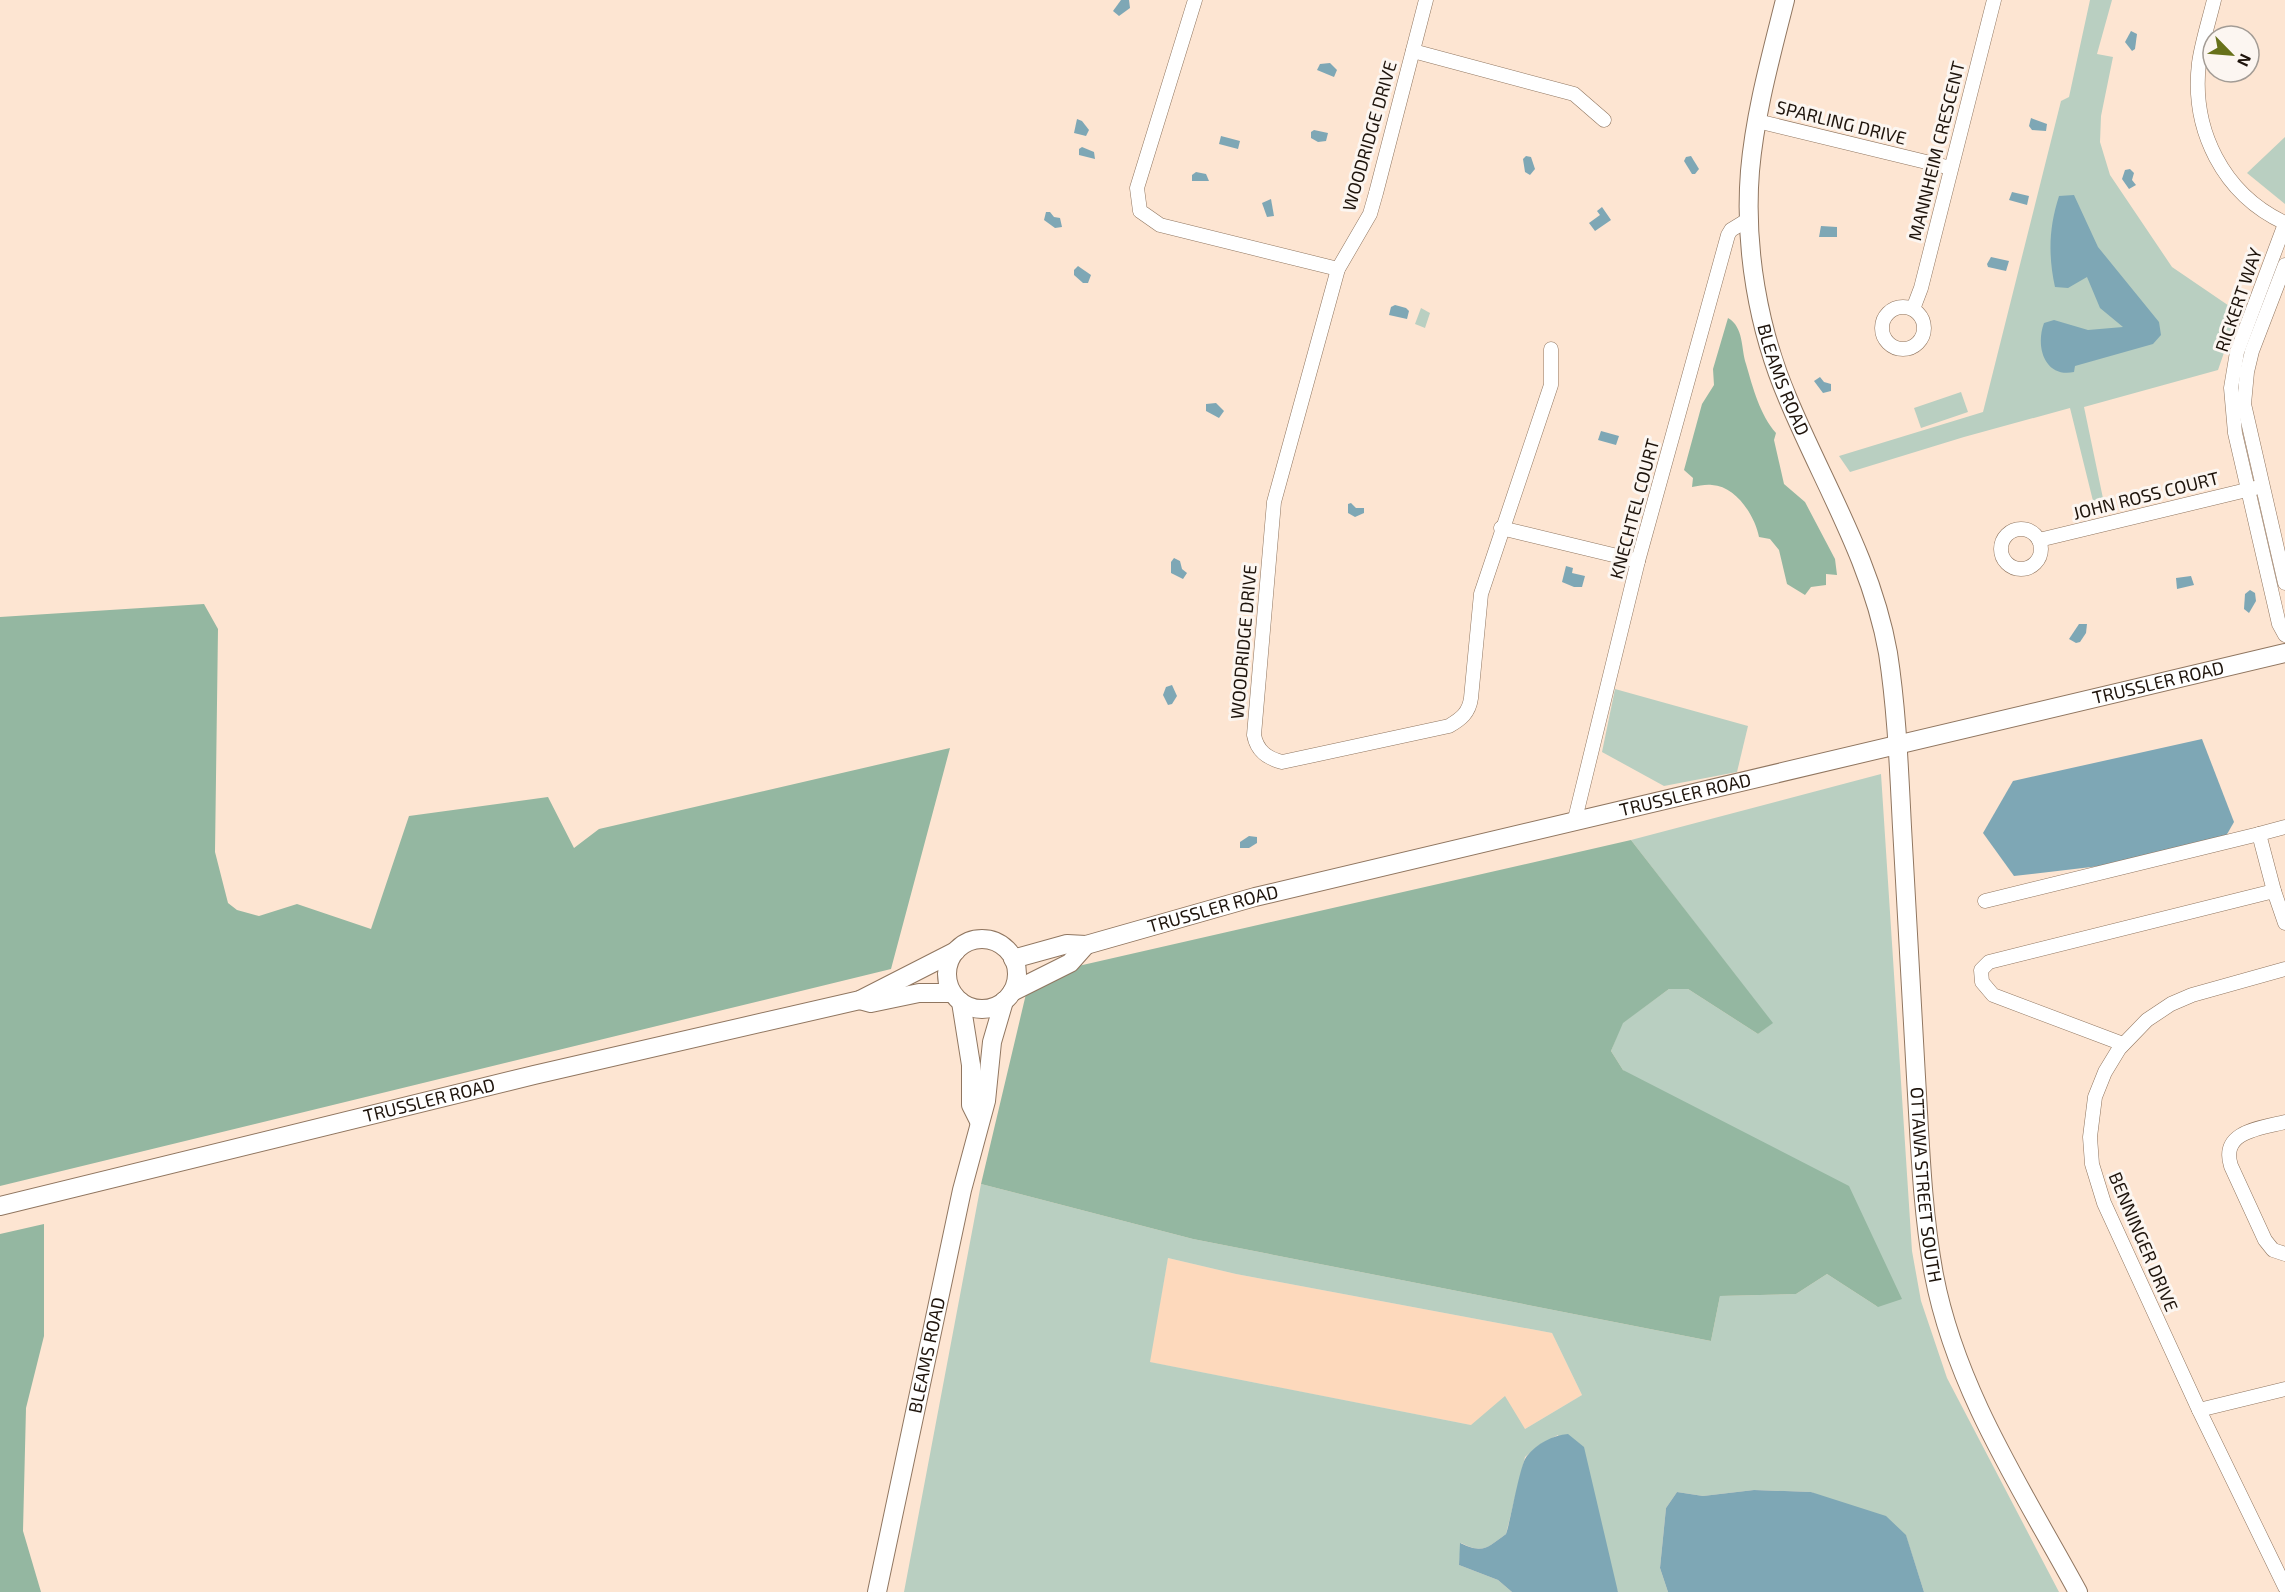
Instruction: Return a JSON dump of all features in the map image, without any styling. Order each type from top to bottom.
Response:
[{"type":"main road","name":"BLEAMS ROAD","points":[[1785,0],[1757,121],[1750,171],[1749,219],[1757,290],[1776,370],[1856,548],[1880,617],[1889,660],[1896,746]]},
{"type":"main road","name":"TRUSSLER ROAD","points":[[1013,959],[1067,944],[1086,945],[1255,897],[1575,819],[1896,746],[2285,653]]},
{"type":"main road","name":"OTTAWA STREET SOUTH","points":[[1896,746],[1923,1195],[1935,1278],[1954,1345],[1978,1408],[2078,1592]]},
{"type":"main road","points":[[975,939],[987,939],[1007,949],[1013,959],[1016,981],[1008,996],[982,1009],[957,997],[947,972],[956,951],[975,939]]},
{"type":"main road","name":"TRUSSLER ROAD","points":[[1008,996],[1070,963],[1086,945]]},
{"type":"main road","name":"TRUSSLER ROAD","points":[[0,1206],[534,1075],[860,1000],[956,951]]},
{"type":"main road","name":"TRUSSLER ROAD","points":[[860,1000],[871,1003],[919,993],[957,997]]},
{"type":"main road","name":"BLEAMS ROAD","points":[[877,1592],[979,1121],[986,1101],[992,1042],[1008,996]]},
{"type":"main road","name":"BLEAMS ROAD","points":[[957,997],[971,1065],[971,1105],[979,1121]]},
{"type":"street","points":[[1195,0],[1137,188],[1140,211],[1160,225],[1338,269]]},
{"type":"street","name":"WOODRIDGE DRIVE","points":[[1426,0],[1370,214],[1338,269],[1274,502],[1254,735],[1260,750],[1268,757],[1282,762],[1449,726],[1462,718],[1470,703],[1481,594],[1501,528],[1551,385],[1551,349]]},
{"type":"street","name":"MANNHEIM CRESCENT","points":[[1913,309],[1921,288],[1994,0]]},
{"type":"street","points":[[2214,0],[2199,63],[2197,94],[2200,123],[2213,155],[2227,176],[2244,195],[2285,224]]},
{"type":"street","points":[[1413,51],[1574,94],[1604,120]]},
{"type":"street","name":"SPARLING DRIVE","points":[[1757,121],[1951,168]]},
{"type":"street","name":"KNECHTEL COURT","points":[[1575,819],[1638,561],[1728,235],[1731,230],[1749,219]]},
{"type":"street","name":"RICKERT WAY","points":[[2285,224],[2237,352],[2231,388],[2235,433],[2285,583]]},
{"type":"street","name":"RICKERT WAY","points":[[2285,265],[2252,351],[2244,404],[2255,488],[2279,624],[2285,635]]},
{"type":"street","name":"JOHN ROSS COURT","points":[[2039,540],[2255,488]]},
{"type":"street","points":[[1501,528],[1638,561]]},
{"type":"street","points":[[1985,901],[2285,827]]},
{"type":"street","points":[[2259,834],[2285,923]]},
{"type":"street","points":[[2123,1044],[1993,994],[1982,982],[1981,970],[1989,962],[2274,891]]},
{"type":"street","name":"BENNINGER DRIVE","points":[[2282,1587],[2104,1203],[2093,1171],[2090,1137],[2092,1111],[2105,1072],[2123,1044],[2147,1020],[2182,999],[2285,969]]},
{"type":"street","points":[[2285,1122],[2241,1134],[2232,1143],[2229,1154],[2231,1166],[2265,1240],[2273,1250],[2285,1254]]},
{"type":"street","points":[[2199,1410],[2285,1389]]},
{"type":"shaded area","points":[[1168,1258],[1236,1274],[1552,1333],[1582,1395],[1525,1429],[1471,1425],[1149,1362]]},
{"type":"green space","points":[[2090,0],[2112,0],[2097,54],[2113,57],[2101,116],[2100,142],[2110,175],[2172,267],[2238,312],[2218,370],[2084,407],[2105,508],[2095,509],[2070,408],[1850,472],[1839,456],[1983,412],[2061,101],[2069,97]]},
{"type":"green space","points":[[2285,137],[2285,204],[2247,173]]},
{"type":"green space","points":[[1421,308],[1430,313],[1425,328],[1415,324]]},
{"type":"green space","points":[[1728,318],[1737,327],[1758,401],[1776,433],[1774,440],[1784,484],[1805,502],[1835,559],[1837,575],[1826,574],[1826,585],[1811,587],[1805,595],[1787,584],[1779,550],[1770,539],[1759,537],[1749,512],[1736,496],[1721,487],[1707,485],[1692,487],[1693,478],[1684,470],[1702,404],[1714,385],[1713,369]]},
{"type":"green space","points":[[1961,392],[1968,412],[1921,428],[1914,408]]},
{"type":"green space","points":[[204,604],[218,629],[215,852],[228,903],[237,910],[259,916],[297,904],[371,929],[409,816],[548,797],[574,848],[599,829],[950,748],[891,969],[0,1186],[0,617]]},
{"type":"green space","points":[[1615,689],[1748,726],[1737,772],[1664,786],[1602,752]]},
{"type":"green space","points":[[1881,774],[1912,1251],[1921,1301],[1947,1378],[2059,1592],[1924,1592],[1906,1536],[1811,1492],[1754,1490],[1703,1496],[1677,1492],[1666,1508],[1660,1568],[1668,1592],[1618,1592],[1558,1435],[1539,1445],[1525,1457],[1506,1534],[1480,1549],[1461,1543],[1459,1565],[1498,1580],[1512,1592],[904,1592],[981,1184],[1193,1239],[1711,1341],[1720,1296],[1796,1294],[1827,1274],[1878,1307],[1623,1070],[1611,1051],[1622,1023],[1669,989],[1688,989],[1758,1034],[1772,1023],[1631,840]],"holes":[[[1168,1258],[1236,1274],[1552,1333],[1582,1395],[1525,1429],[1505,1396],[1471,1425],[1150,1362]]]},
{"type":"green space","points":[[1631,840],[1773,1023],[1758,1034],[1688,989],[1669,989],[1623,1023],[1611,1051],[1623,1070],[1849,1186],[1902,1299],[1878,1307],[1827,1274],[1796,1294],[1720,1296],[1711,1341],[1193,1239],[981,1184],[1030,977]]},
{"type":"green space","points":[[44,1224],[44,1336],[26,1408],[23,1531],[41,1592],[0,1592],[0,1234]]},
{"type":"water","points":[[1121,0],[1129,0],[1130,8],[1119,16],[1113,11]]},
{"type":"water","points":[[2131,31],[2137,34],[2135,49],[2132,51],[2125,42]]},
{"type":"water","points":[[1330,63],[1337,70],[1334,77],[1317,70],[1320,64]]},
{"type":"water","points":[[2031,118],[2047,124],[2046,131],[2032,130],[2029,126]]},
{"type":"water","points":[[1077,119],[1082,121],[1089,130],[1086,136],[1074,133]]},
{"type":"water","points":[[1314,130],[1328,133],[1326,141],[1318,142],[1311,138],[1311,132]]},
{"type":"water","points":[[1221,136],[1240,141],[1238,149],[1219,144]]},
{"type":"water","points":[[1082,147],[1094,152],[1095,159],[1079,155],[1079,149]]},
{"type":"water","points":[[1526,156],[1531,157],[1535,169],[1530,175],[1525,172],[1523,159]]},
{"type":"water","points":[[1691,156],[1699,169],[1695,174],[1692,174],[1684,161],[1686,157]]},
{"type":"water","points":[[2130,169],[2134,173],[2132,180],[2136,185],[2129,189],[2122,179],[2125,170]]},
{"type":"water","points":[[1196,172],[1206,174],[1209,181],[1192,181],[1192,175]]},
{"type":"water","points":[[2012,192],[2029,196],[2027,205],[2009,200]]},
{"type":"water","points":[[2074,195],[2098,247],[2159,322],[2161,335],[2153,344],[2075,366],[2074,372],[2064,373],[2049,365],[2045,359],[2041,342],[2044,323],[2054,320],[2088,330],[2123,327],[2100,308],[2087,277],[2068,288],[2055,287],[2051,264],[2053,219],[2059,196]]},
{"type":"water","points":[[1271,199],[1274,216],[1267,217],[1262,203]]},
{"type":"water","points":[[1602,207],[1611,220],[1595,231],[1589,223],[1600,215],[1597,211]]},
{"type":"water","points":[[1046,212],[1060,218],[1062,227],[1055,228],[1044,220]]},
{"type":"water","points":[[1821,226],[1837,227],[1837,237],[1819,237]]},
{"type":"water","points":[[1991,257],[2009,261],[2006,271],[1988,267],[1987,264]]},
{"type":"water","points":[[1078,266],[1091,275],[1088,283],[1083,283],[1074,275],[1074,270]]},
{"type":"water","points":[[1395,305],[1409,311],[1407,319],[1389,315],[1391,307]]},
{"type":"water","points":[[1820,377],[1824,382],[1831,384],[1831,391],[1823,393],[1814,381]]},
{"type":"water","points":[[1216,403],[1224,411],[1219,418],[1206,411],[1206,404]]},
{"type":"water","points":[[1601,431],[1619,436],[1616,445],[1598,440]]},
{"type":"water","points":[[1351,503],[1356,508],[1364,508],[1364,513],[1355,517],[1348,513],[1348,504]]},
{"type":"water","points":[[1174,558],[1180,561],[1182,569],[1187,573],[1183,579],[1171,573],[1171,562]]},
{"type":"water","points":[[1566,566],[1573,568],[1572,573],[1585,576],[1582,587],[1574,587],[1562,582]]},
{"type":"water","points":[[2191,576],[2194,585],[2177,589],[2176,578]]},
{"type":"water","points":[[2250,590],[2255,593],[2256,601],[2249,613],[2244,609],[2245,594]]},
{"type":"water","points":[[2079,624],[2087,624],[2086,633],[2080,642],[2076,643],[2069,639]]},
{"type":"water","points":[[1172,685],[1177,696],[1172,704],[1168,705],[1163,695],[1166,687]]},
{"type":"water","points":[[2202,739],[2234,822],[2226,836],[2159,859],[2014,876],[1983,833],[2013,781]]},
{"type":"water","points":[[1249,836],[1257,837],[1257,843],[1249,848],[1240,848],[1240,842]]},
{"type":"water","points":[[1568,1434],[1584,1447],[1618,1592],[1512,1592],[1498,1580],[1459,1565],[1460,1543],[1480,1549],[1506,1534],[1521,1469],[1527,1456],[1545,1441]]},
{"type":"water","points":[[1754,1490],[1811,1492],[1886,1516],[1906,1535],[1924,1592],[1668,1592],[1660,1568],[1666,1508],[1677,1492],[1703,1496]]}]
